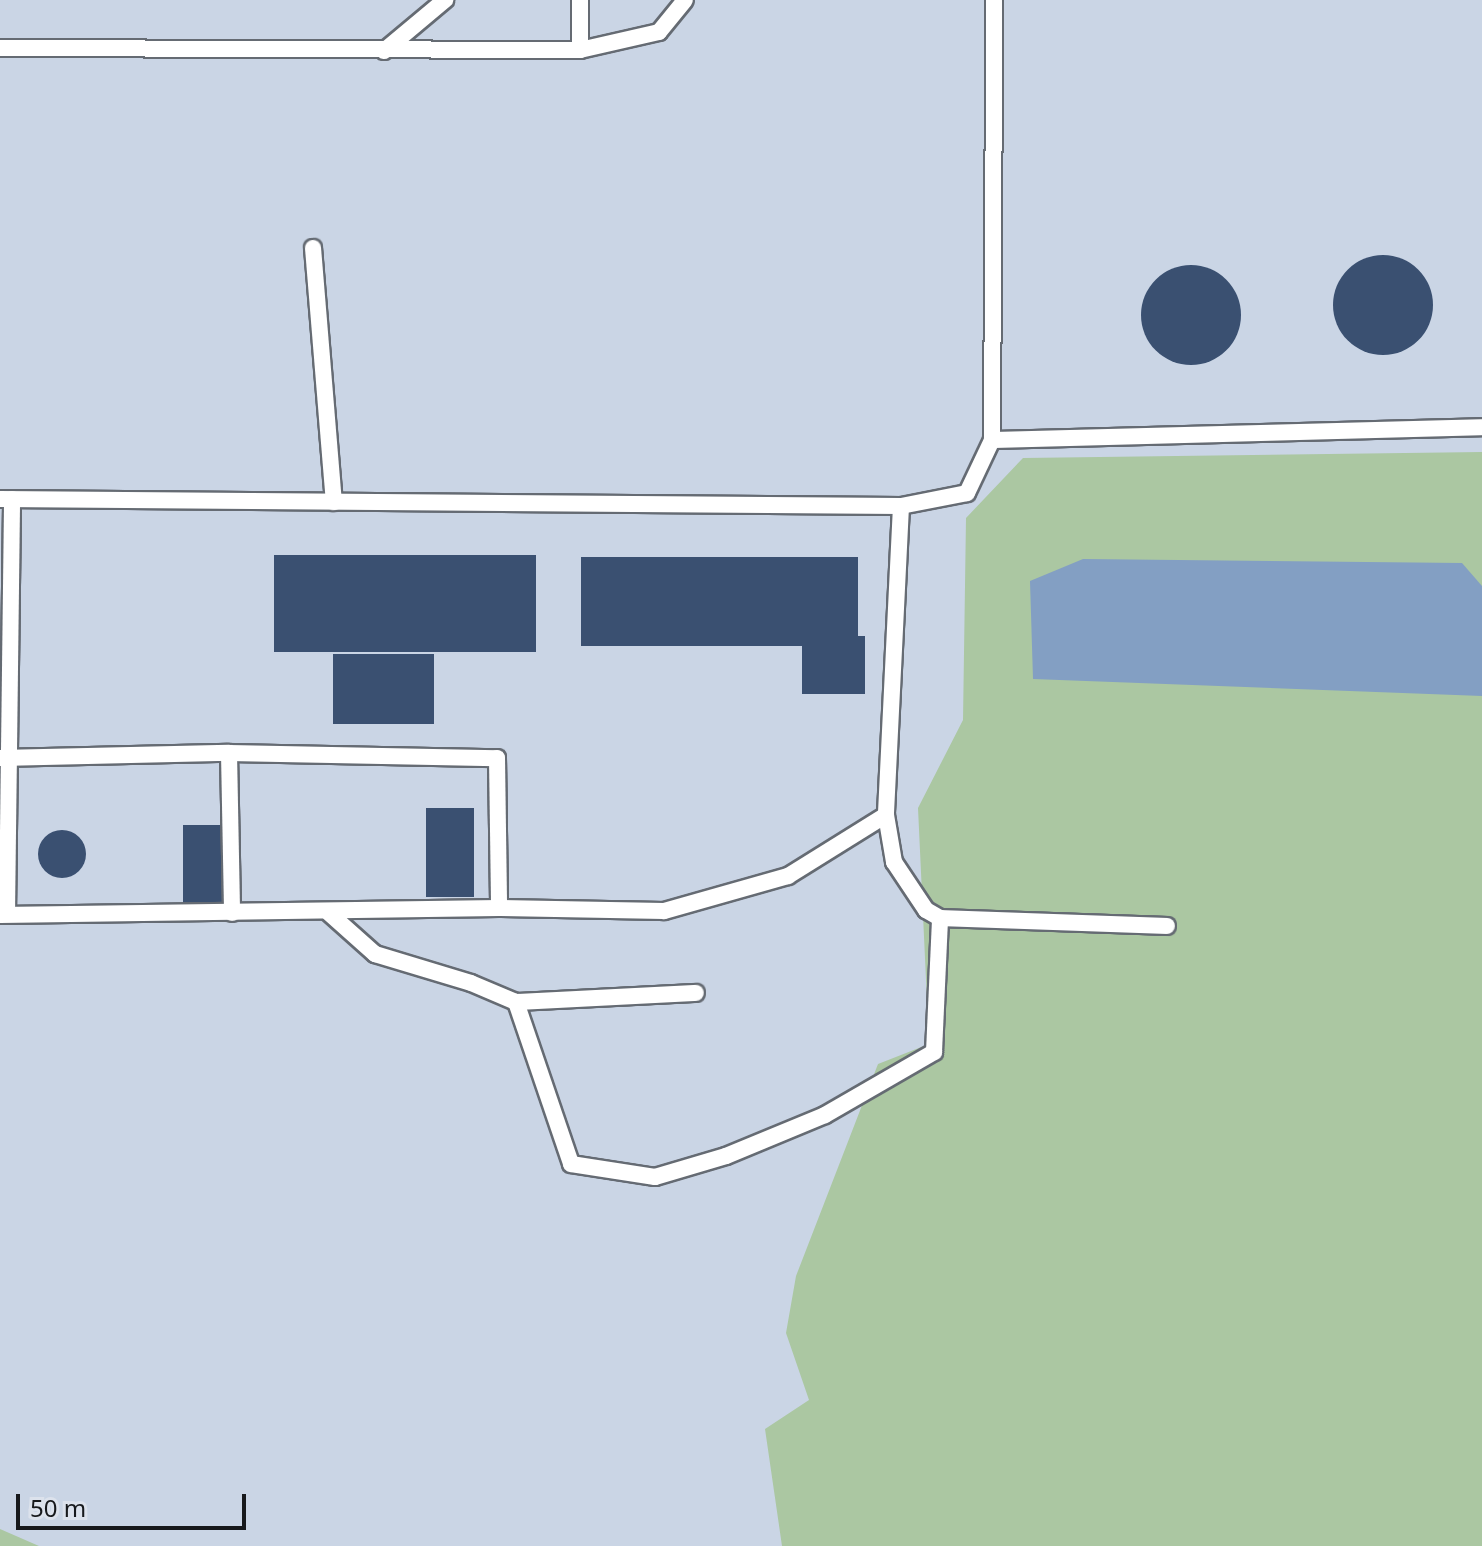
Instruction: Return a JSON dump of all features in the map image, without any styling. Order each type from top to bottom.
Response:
[{"type":"lane","points":[[384,51],[445,0]]},
{"type":"lane","points":[[580,0],[580,50]]},
{"type":"lane","points":[[0,48],[580,50],[659,32],[685,0]]},
{"type":"lane","points":[[886,815],[788,876],[664,911],[499,908],[329,913],[4,914],[6,499],[901,506],[967,493],[992,440],[994,0]]},
{"type":"lane","points":[[313,248],[334,502]]},
{"type":"lane","points":[[992,440],[1482,427]]},
{"type":"lane","points":[[901,506],[886,815],[894,862],[926,910],[940,918],[1167,926]]},
{"type":"lane","points":[[4,758],[229,753],[497,758],[499,908]]},
{"type":"lane","points":[[229,753],[232,913]]},
{"type":"lane","points":[[329,913],[375,954],[471,983],[516,1002],[696,993]]},
{"type":"lane","points":[[516,1002],[571,1164],[655,1177],[726,1156],[825,1115],[934,1052],[940,918]]},
{"type":"shaded area","points":[[0,0],[1482,0],[1482,1546],[0,1546]]},
{"type":"green space","points":[[1482,452],[1482,1546],[782,1546],[765,1429],[809,1400],[786,1333],[796,1276],[878,1064],[929,1044],[918,808],[963,720],[966,518],[1023,458]]},
{"type":"green space","points":[[0,1529],[39,1546],[0,1546]]},
{"type":"water","points":[[1083,559],[1462,563],[1482,586],[1482,696],[1033,679],[1030,581]]},
{"type":"building","points":[[1383,255],[1402,258],[1419,269],[1430,286],[1433,305],[1430,324],[1419,341],[1402,352],[1383,355],[1364,352],[1347,341],[1336,324],[1333,305],[1336,286],[1347,269],[1364,258]]},
{"type":"building","points":[[1191,265],[1210,268],[1227,279],[1238,296],[1241,315],[1238,334],[1227,351],[1210,362],[1191,365],[1172,362],[1155,351],[1144,334],[1141,315],[1144,296],[1155,279],[1172,268]]},
{"type":"building","points":[[274,555],[536,555],[536,652],[274,652]]},
{"type":"building","points":[[581,557],[858,557],[858,636],[865,636],[865,694],[802,694],[802,646],[581,646]]},
{"type":"building","points":[[333,654],[434,654],[434,724],[333,724]]},
{"type":"building","points":[[426,808],[474,808],[474,897],[426,897]]},
{"type":"building","points":[[183,825],[228,825],[228,909],[183,909]]},
{"type":"building","points":[[62,830],[79,837],[86,854],[79,871],[62,878],[45,871],[38,854],[45,837]]}]
